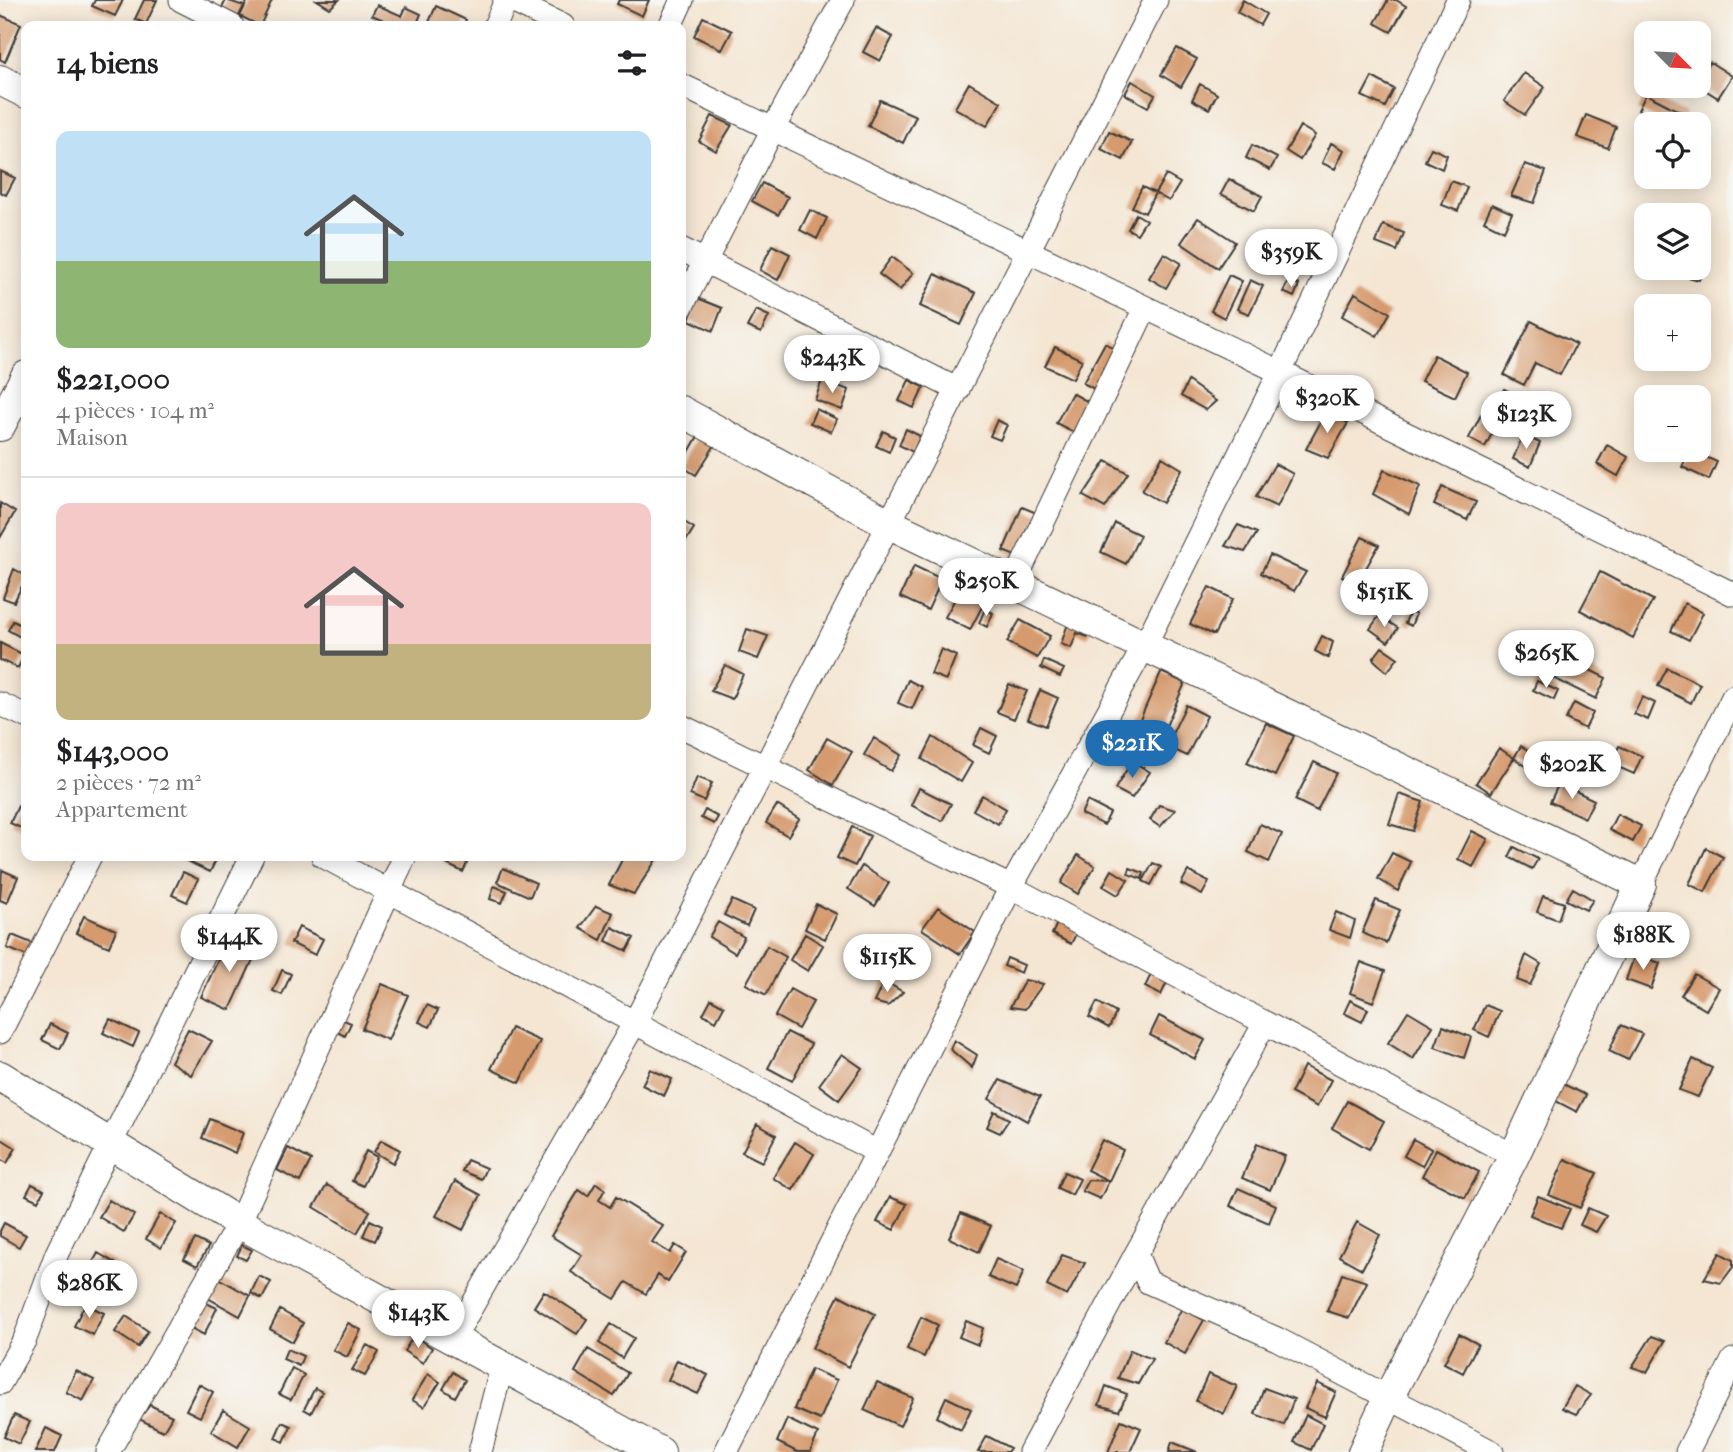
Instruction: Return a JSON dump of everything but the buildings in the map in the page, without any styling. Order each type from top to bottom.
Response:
[{"type":"street","points":[[181,0],[222,21]]},
{"type":"street","points":[[498,21],[508,0],[552,21]]},
{"type":"street","points":[[672,21],[682,0]]},
{"type":"street","points":[[686,297],[843,0]]},
{"type":"street","points":[[453,1339],[634,1024],[1156,0]]},
{"type":"street","points":[[726,1452],[1011,887],[1145,645],[1280,372],[1458,0]]},
{"type":"street","points":[[0,80],[21,90]]},
{"type":"street","points":[[686,87],[1280,372],[1733,594]]},
{"type":"street","points":[[686,252],[958,390]]},
{"type":"street","points":[[1014,583],[1145,308]]},
{"type":"street","points":[[0,426],[18,388]]},
{"type":"street","points":[[686,414],[890,524],[1642,884]]},
{"type":"street","points":[[1363,1452],[1389,1396],[1514,1156],[1733,697]]},
{"type":"street","points":[[0,704],[21,714]]},
{"type":"street","points":[[686,728],[1011,887],[1514,1156]]},
{"type":"street","points":[[0,1032],[87,861]]},
{"type":"street","points":[[0,1383],[25,1339],[57,1253],[250,861]]},
{"type":"street","points":[[332,861],[877,1152]]},
{"type":"street","points":[[108,1452],[239,1223],[403,861]]},
{"type":"street","points":[[1030,1452],[1136,1254],[1265,1023]]},
{"type":"street","points":[[0,1076],[239,1223],[660,1452]]},
{"type":"street","points":[[1136,1254],[1148,1282],[1277,1339],[1492,1452]]},
{"type":"street","points":[[1687,1452],[1733,1360]]},
{"type":"street","points":[[480,1452],[502,1366]]}]
